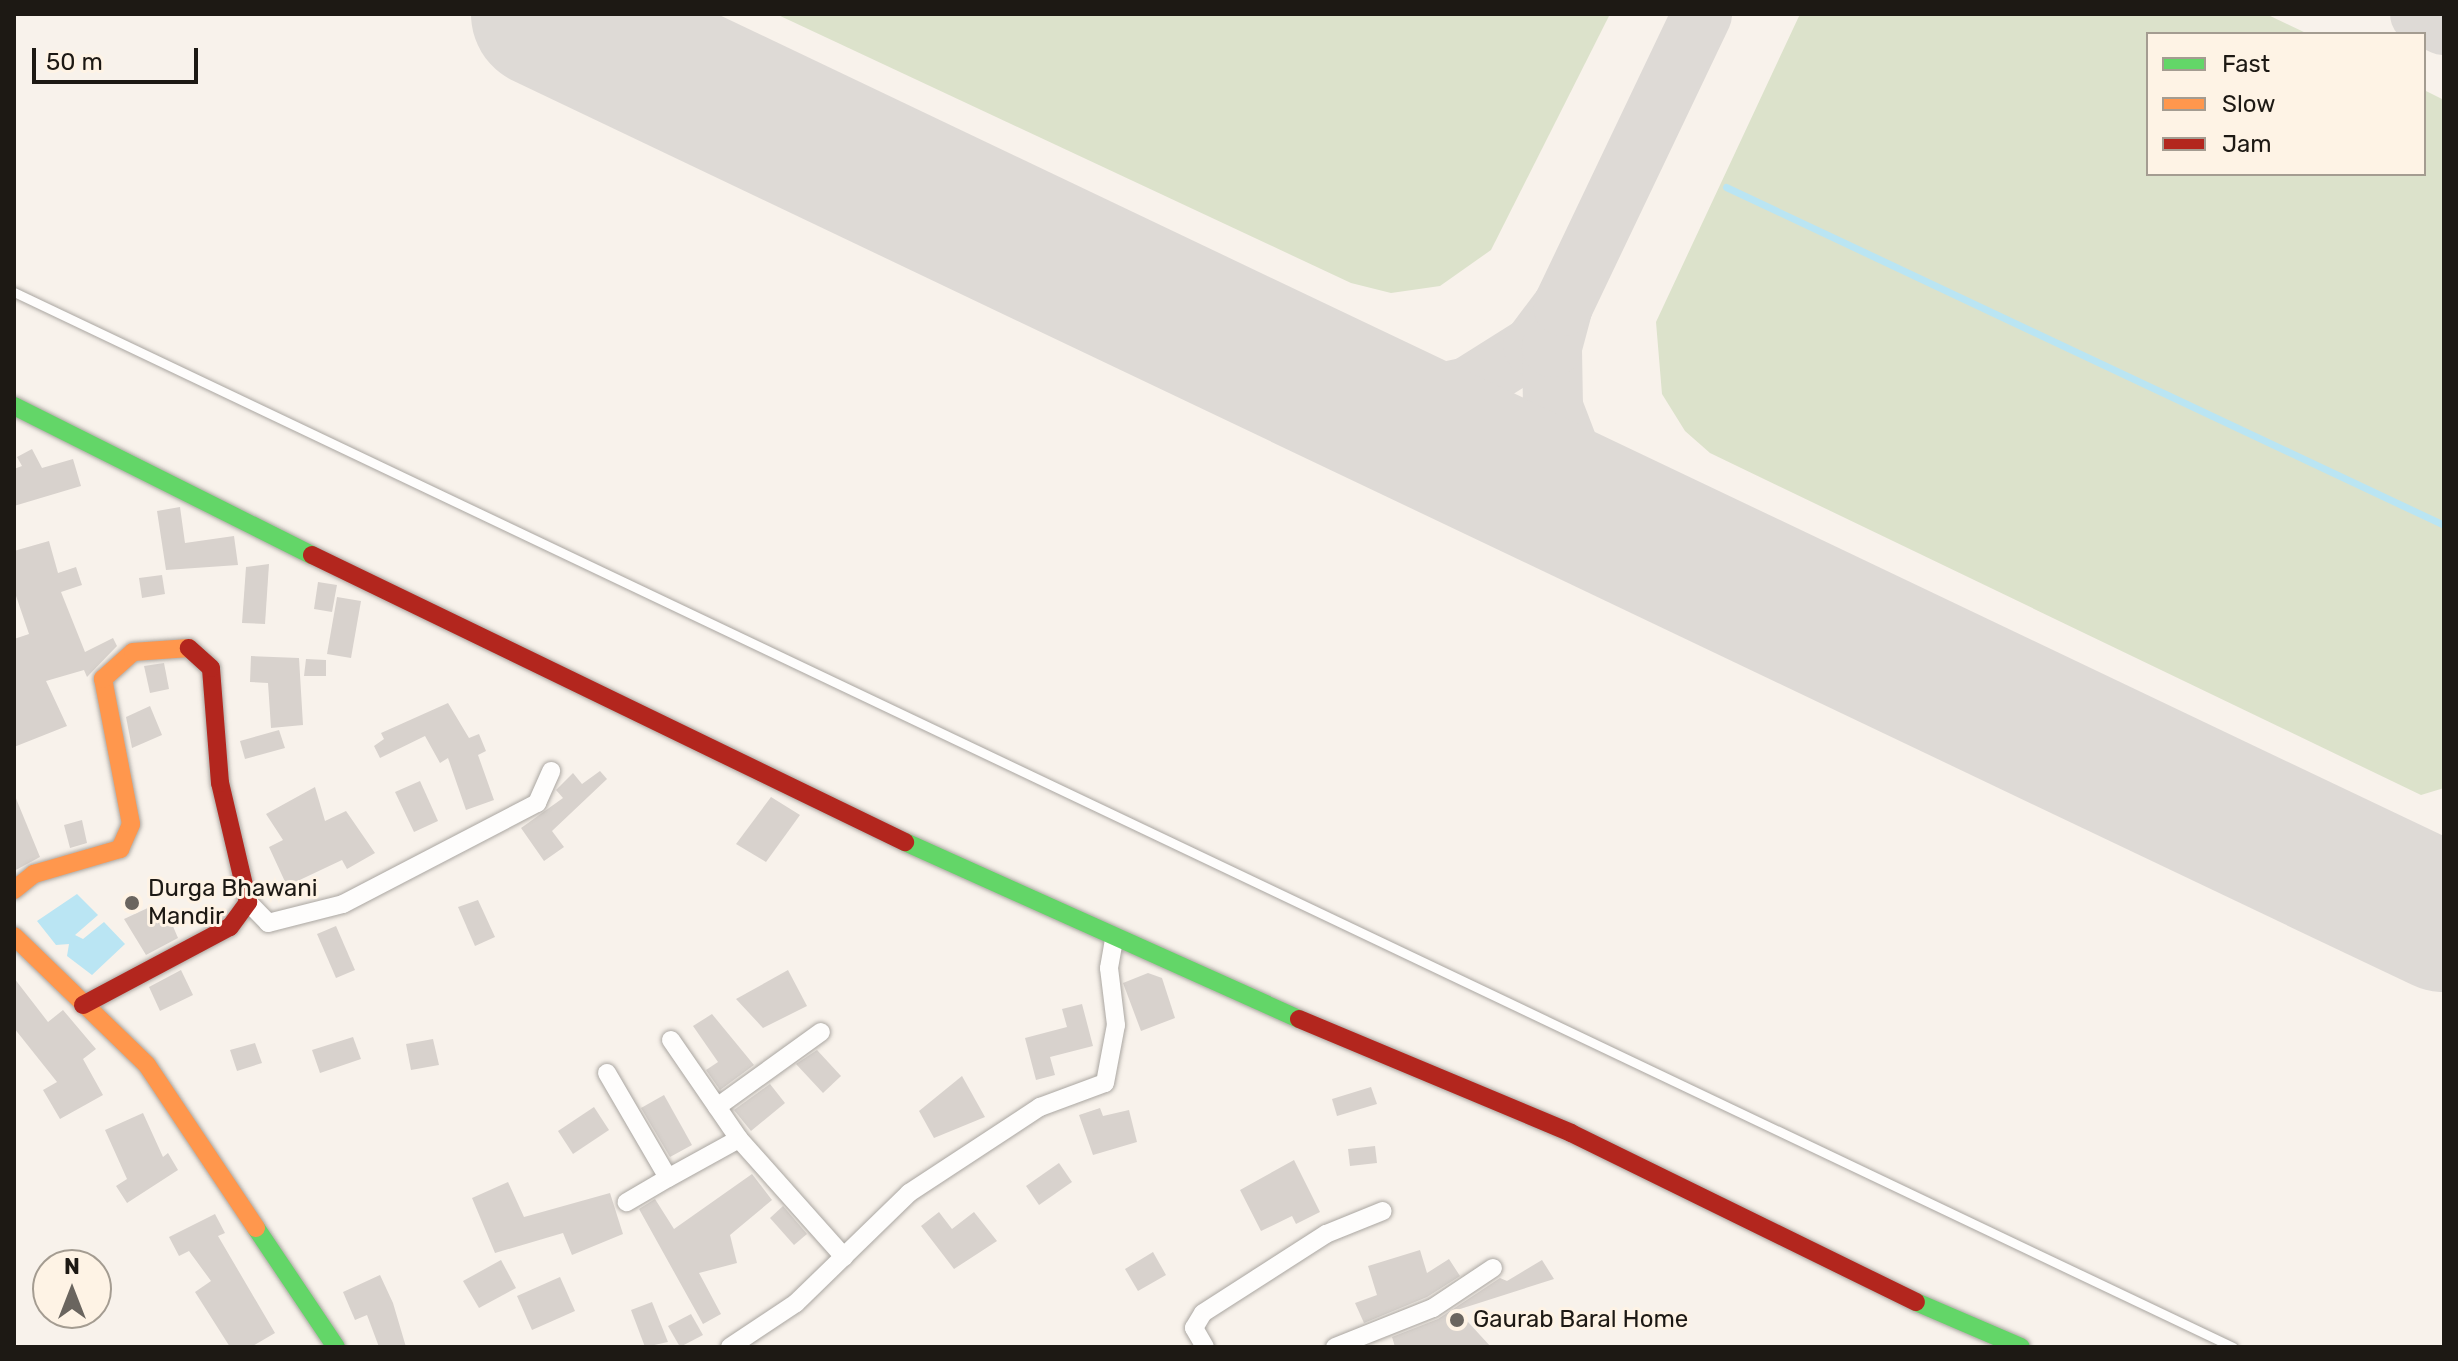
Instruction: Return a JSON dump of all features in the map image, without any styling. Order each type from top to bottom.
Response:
[{"type":"main road","points":[[14,406],[575,686],[1114,941],[1571,1133],[1841,1269],[2021,1347]]},
{"type":"main road","points":[[14,890],[34,874],[120,849],[131,824],[103,679],[133,652],[185,645],[211,668],[220,783],[248,902],[230,927],[83,1005]]},
{"type":"main road","points":[[14,936],[147,1065],[336,1347]]},
{"type":"street","points":[[248,902],[268,923],[343,904],[537,803],[551,771]]},
{"type":"street","points":[[730,1347],[796,1303],[909,1193],[1040,1107],[1105,1083],[1116,1025],[1109,968],[1114,941]]},
{"type":"street","points":[[717,1107],[821,1032]]},
{"type":"street","points":[[671,1040],[739,1139],[844,1257]]},
{"type":"street","points":[[607,1073],[668,1178]]},
{"type":"street","points":[[627,1202],[739,1139]]},
{"type":"street","points":[[1205,1347],[1194,1328],[1224,1296],[1326,1234],[1383,1211]]},
{"type":"street","points":[[1335,1347],[1433,1308],[1493,1268]]},
{"type":"lane","points":[[14,292],[2233,1347]]},
{"type":"green space","points":[[776,14],[1610,14],[1491,250],[1440,286],[1391,293],[1351,283]]},
{"type":"green space","points":[[1800,14],[2266,14],[2304,32],[2146,32],[2146,176],[2426,176],[2426,91],[2444,100],[2444,788],[2421,795],[1710,453],[1685,431],[1662,394],[1656,322]]},
{"type":"water","points":[[77,894],[98,915],[75,935],[83,939],[104,922],[125,944],[92,975],[67,956],[69,944],[56,945],[37,921]]},
{"type":"building","points":[[32,449],[42,468],[73,459],[81,486],[14,506],[14,469],[22,466],[17,457]]},
{"type":"building","points":[[180,507],[185,543],[234,536],[238,565],[166,570],[157,511]]},
{"type":"building","points":[[49,541],[58,573],[76,567],[82,585],[61,592],[85,652],[113,638],[117,646],[87,677],[84,670],[46,681],[67,726],[14,747],[14,639],[29,634],[14,590],[14,551]]},
{"type":"building","points":[[269,564],[265,624],[242,623],[246,567]]},
{"type":"building","points":[[162,575],[165,594],[142,598],[139,578]]},
{"type":"building","points":[[318,582],[337,585],[332,612],[314,609]]},
{"type":"building","points":[[337,597],[361,601],[351,658],[327,654]]},
{"type":"building","points":[[251,656],[299,658],[303,725],[271,728],[268,683],[250,682]]},
{"type":"building","points":[[306,659],[326,660],[326,676],[304,676]]},
{"type":"building","points":[[164,663],[169,689],[150,693],[144,666]]},
{"type":"building","points":[[448,703],[469,738],[479,734],[486,751],[478,755],[494,800],[466,810],[448,758],[440,763],[425,736],[380,758],[374,746],[384,739],[381,733]]},
{"type":"building","points":[[150,706],[162,735],[132,748],[126,717]]},
{"type":"building","points":[[279,730],[285,748],[245,759],[240,741]]},
{"type":"building","points":[[600,771],[607,779],[552,831],[564,847],[544,861],[521,828],[563,798],[556,790],[573,773],[582,784]]},
{"type":"building","points":[[420,781],[438,821],[414,832],[395,792]]},
{"type":"building","points":[[315,787],[325,821],[346,811],[375,853],[347,869],[342,860],[287,886],[269,847],[283,840],[266,814]]},
{"type":"building","points":[[14,796],[40,857],[14,871]]},
{"type":"building","points":[[771,797],[800,815],[766,862],[736,844]]},
{"type":"building","points":[[82,820],[87,843],[70,848],[64,825]]},
{"type":"building","points":[[478,900],[495,937],[475,946],[458,907]]},
{"type":"building","points":[[152,906],[163,927],[172,924],[178,938],[146,955],[124,919]]},
{"type":"building","points":[[336,926],[355,970],[336,978],[317,934]]},
{"type":"building","points":[[181,970],[193,995],[160,1011],[149,987]]},
{"type":"building","points":[[788,970],[807,1006],[763,1028],[736,999]]},
{"type":"building","points":[[1148,973],[1162,978],[1175,1018],[1141,1031],[1123,983]]},
{"type":"building","points":[[14,978],[48,1022],[63,1010],[96,1049],[83,1059],[103,1095],[60,1119],[43,1090],[57,1082],[14,1028]]},
{"type":"building","points":[[1082,1004],[1093,1046],[1050,1057],[1055,1075],[1036,1080],[1025,1038],[1067,1027],[1062,1009]]},
{"type":"building","points":[[712,1014],[754,1065],[720,1090],[706,1070],[718,1062],[693,1026]]},
{"type":"building","points":[[353,1037],[361,1059],[320,1073],[312,1050]]},
{"type":"building","points":[[433,1039],[439,1065],[411,1070],[406,1044]]},
{"type":"building","points":[[255,1043],[262,1063],[237,1071],[230,1050]]},
{"type":"building","points":[[817,1050],[841,1076],[823,1093],[796,1064]]},
{"type":"building","points":[[962,1076],[985,1117],[934,1138],[919,1111]]},
{"type":"building","points":[[770,1084],[785,1103],[751,1131],[734,1110]]},
{"type":"building","points":[[1371,1087],[1377,1104],[1337,1116],[1332,1099]]},
{"type":"building","points":[[664,1095],[692,1145],[670,1157],[641,1108]]},
{"type":"building","points":[[594,1107],[609,1130],[573,1154],[558,1131]]},
{"type":"building","points":[[1100,1108],[1103,1116],[1129,1110],[1137,1142],[1093,1155],[1079,1115]]},
{"type":"building","points":[[143,1113],[163,1157],[168,1153],[178,1170],[127,1203],[116,1186],[127,1179],[105,1130]]},
{"type":"building","points":[[1375,1146],[1377,1163],[1350,1166],[1348,1149]]},
{"type":"building","points":[[1294,1160],[1320,1212],[1296,1224],[1292,1216],[1261,1231],[1240,1190]]},
{"type":"building","points":[[1059,1163],[1072,1182],[1039,1205],[1026,1186]]},
{"type":"building","points":[[752,1174],[772,1200],[730,1235],[737,1263],[699,1273],[721,1314],[703,1324],[639,1209],[655,1199],[674,1229]]},
{"type":"building","points":[[508,1182],[524,1217],[610,1193],[623,1234],[572,1255],[563,1233],[495,1253],[472,1198]]},
{"type":"building","points":[[783,1206],[807,1234],[794,1245],[770,1218]]},
{"type":"building","points":[[939,1212],[952,1229],[974,1212],[997,1241],[954,1269],[921,1226]]},
{"type":"building","points":[[215,1214],[225,1233],[218,1236],[275,1333],[251,1347],[230,1347],[195,1292],[211,1281],[189,1251],[179,1256],[169,1237]]},
{"type":"building","points":[[1420,1250],[1427,1273],[1449,1259],[1460,1276],[1427,1297],[1364,1323],[1355,1303],[1377,1295],[1368,1266]]},
{"type":"building","points":[[1153,1252],[1166,1275],[1138,1291],[1125,1269]]},
{"type":"building","points":[[501,1260],[516,1288],[479,1308],[463,1281]]},
{"type":"building","points":[[1542,1260],[1554,1279],[1457,1310],[1491,1347],[1395,1347],[1392,1337],[1438,1319],[1500,1278],[1507,1281]]},
{"type":"building","points":[[380,1275],[393,1303],[406,1347],[379,1347],[367,1315],[355,1320],[343,1292]]},
{"type":"building","points":[[560,1277],[575,1311],[532,1330],[517,1296]]},
{"type":"building","points":[[652,1302],[668,1342],[645,1347],[631,1310]]},
{"type":"building","points":[[691,1314],[703,1335],[680,1347],[668,1326]]},
{"type":"waterway","points":[[1726,187],[2444,525]]},
{"type":"taxiway","points":[[1646,538],[1576,467],[1553,407],[1552,347],[1563,306],[1702,14]]},
{"type":"taxiway","points":[[2420,14],[2444,25]]},
{"type":"taxiway","points":[[1323,385],[1407,400],[1468,387],[1533,346],[1563,306]]},
{"type":"taxiway","points":[[2350,873],[2403,887],[2444,880]]},
{"type":"runway","points":[[545,14],[2444,918]]},
{"type":"traffic: fast","points":[[14,406],[312,555]]},
{"type":"traffic: fast","points":[[905,842],[1299,1019]]},
{"type":"traffic: fast","points":[[256,1228],[336,1347]]},
{"type":"traffic: fast","points":[[1916,1302],[2021,1347]]},
{"type":"traffic: slow","points":[[14,890],[34,874],[120,849],[131,824],[103,679],[133,652],[189,648]]},
{"type":"traffic: slow","points":[[14,936],[147,1065],[256,1228]]},
{"type":"traffic: jam","points":[[312,555],[905,842]]},
{"type":"traffic: jam","points":[[83,1005],[230,927],[248,902],[220,783],[211,668],[189,648]]},
{"type":"traffic: jam","points":[[1299,1019],[1571,1133],[1916,1302]]},
{"type":"place","name":"Durga Bhawani Mandir","points":[[132,903]]},
{"type":"place","name":"Gaurab Baral Home","points":[[1457,1320]]}]
